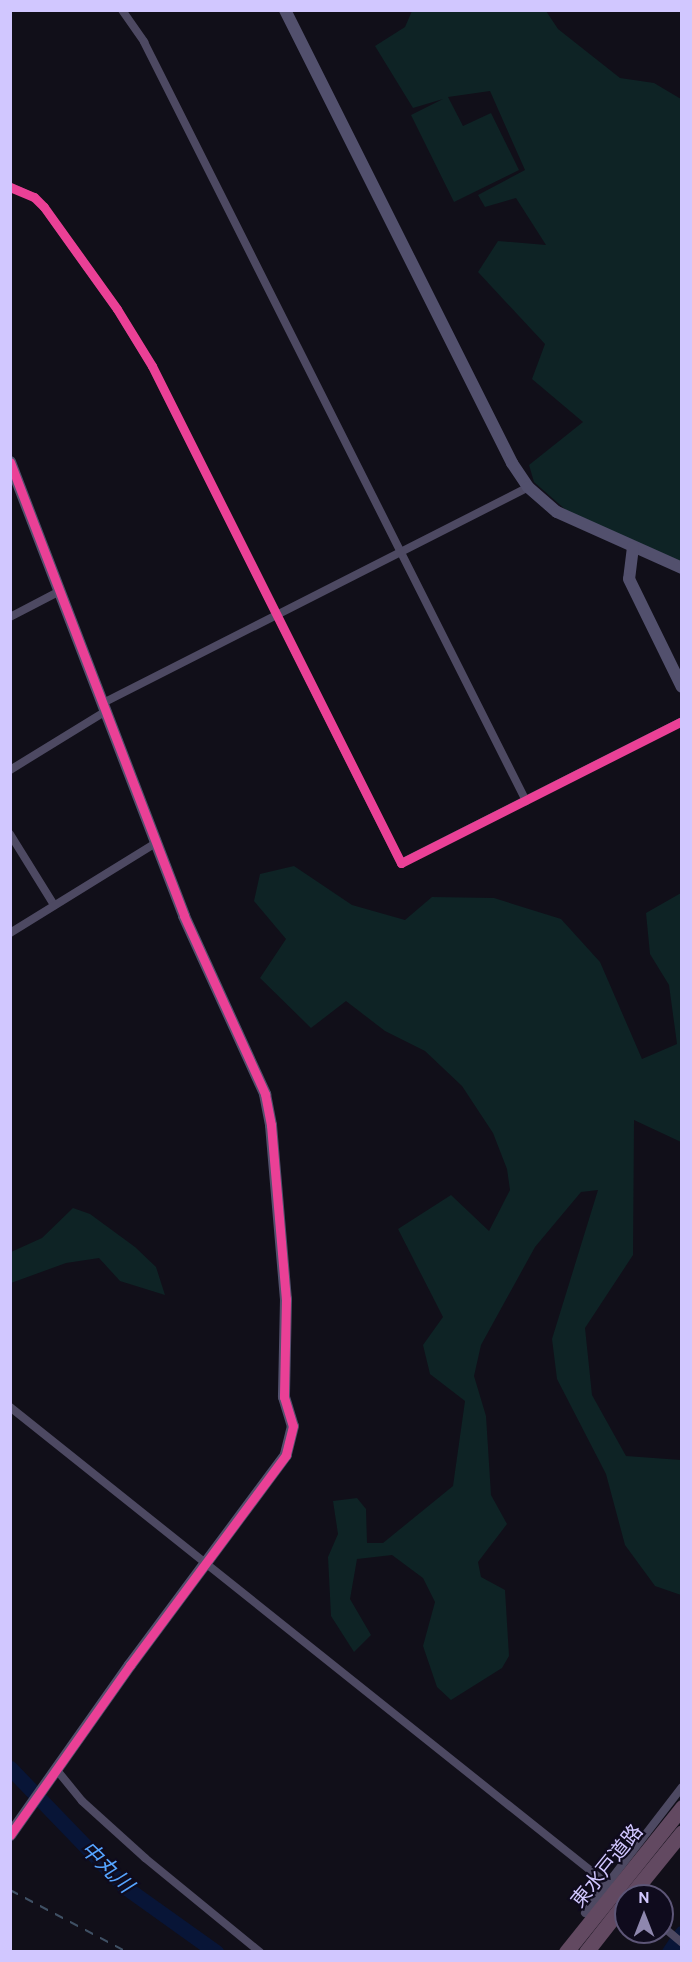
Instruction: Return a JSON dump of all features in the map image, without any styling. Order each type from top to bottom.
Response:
[{"type":"highway","name":"東水戸道路","points":[[566,1952],[681,1807]]},
{"type":"highway","name":"東水戸道路","points":[[640,1884],[681,1832]]},
{"type":"highway","name":"東水戸道路","points":[[586,1952],[614,1916]]},
{"type":"street","points":[[122,10],[144,42],[526,801]]},
{"type":"street","points":[[285,10],[512,463],[528,487],[557,512],[681,568]]},
{"type":"street","points":[[10,187],[34,197],[44,207],[117,309],[152,366],[401,863],[681,721]]},
{"type":"street","points":[[10,462],[183,916],[265,1094],[272,1125],[273,1177],[284,1272],[284,1397],[293,1426],[291,1446],[10,1835]]},
{"type":"street","points":[[10,770],[104,707],[277,615],[528,487]]},
{"type":"street","points":[[633,547],[628,579],[681,687]]},
{"type":"street","points":[[10,617],[60,591]]},
{"type":"street","points":[[10,834],[54,905]]},
{"type":"street","points":[[10,933],[156,843]]},
{"type":"street","points":[[10,1407],[207,1562],[614,1890]]},
{"type":"street","points":[[56,1769],[82,1801],[145,1858],[260,1952]]},
{"type":"street","points":[[585,1913],[681,1787]]},
{"type":"green space","points":[[412,11],[546,11],[558,29],[620,78],[654,83],[681,99],[681,562],[567,511],[534,482],[529,465],[583,422],[532,379],[545,344],[478,272],[498,241],[546,245],[516,198],[485,207],[478,195],[525,170],[490,91],[448,97],[463,126],[491,113],[519,170],[454,202],[411,115],[443,99],[413,108],[375,46],[405,27]]},
{"type":"green space","points":[[294,866],[352,905],[405,920],[432,897],[494,898],[561,919],[600,962],[642,1059],[677,1044],[669,985],[650,954],[646,913],[681,893],[681,1142],[634,1120],[633,1255],[585,1328],[592,1395],[626,1456],[681,1460],[681,1595],[655,1586],[625,1545],[606,1474],[557,1379],[552,1339],[598,1190],[581,1192],[535,1247],[481,1345],[474,1376],[486,1416],[491,1495],[507,1524],[478,1562],[481,1577],[505,1590],[509,1656],[502,1668],[451,1700],[437,1687],[423,1646],[435,1602],[423,1578],[392,1555],[357,1559],[350,1599],[371,1635],[354,1652],[331,1616],[328,1557],[338,1534],[333,1501],[357,1498],[366,1509],[367,1543],[383,1543],[453,1486],[465,1401],[430,1374],[423,1345],[443,1317],[398,1229],[451,1195],[489,1231],[510,1190],[507,1169],[493,1133],[462,1086],[425,1051],[385,1031],[346,1001],[311,1028],[260,978],[286,939],[254,901],[260,874]]},
{"type":"green space","points":[[73,1208],[90,1214],[135,1247],[156,1267],[165,1295],[120,1281],[99,1258],[66,1263],[11,1283],[11,1252],[42,1238]]},
{"type":"waterway","name":"中丸川","points":[[10,1768],[125,1887],[216,1952]]},
{"type":"waterway","points":[[669,1952],[682,1933]]},
{"type":"railway","points":[[10,1890],[127,1952]]},
{"type":"cycle path","points":[[10,187],[34,197],[44,207],[117,309],[152,366],[401,863],[682,721]]},
{"type":"cycle path","points":[[10,462],[184,916],[265,1094],[271,1125],[286,1299],[284,1397],[293,1426],[286,1455],[130,1665],[10,1835]]}]
